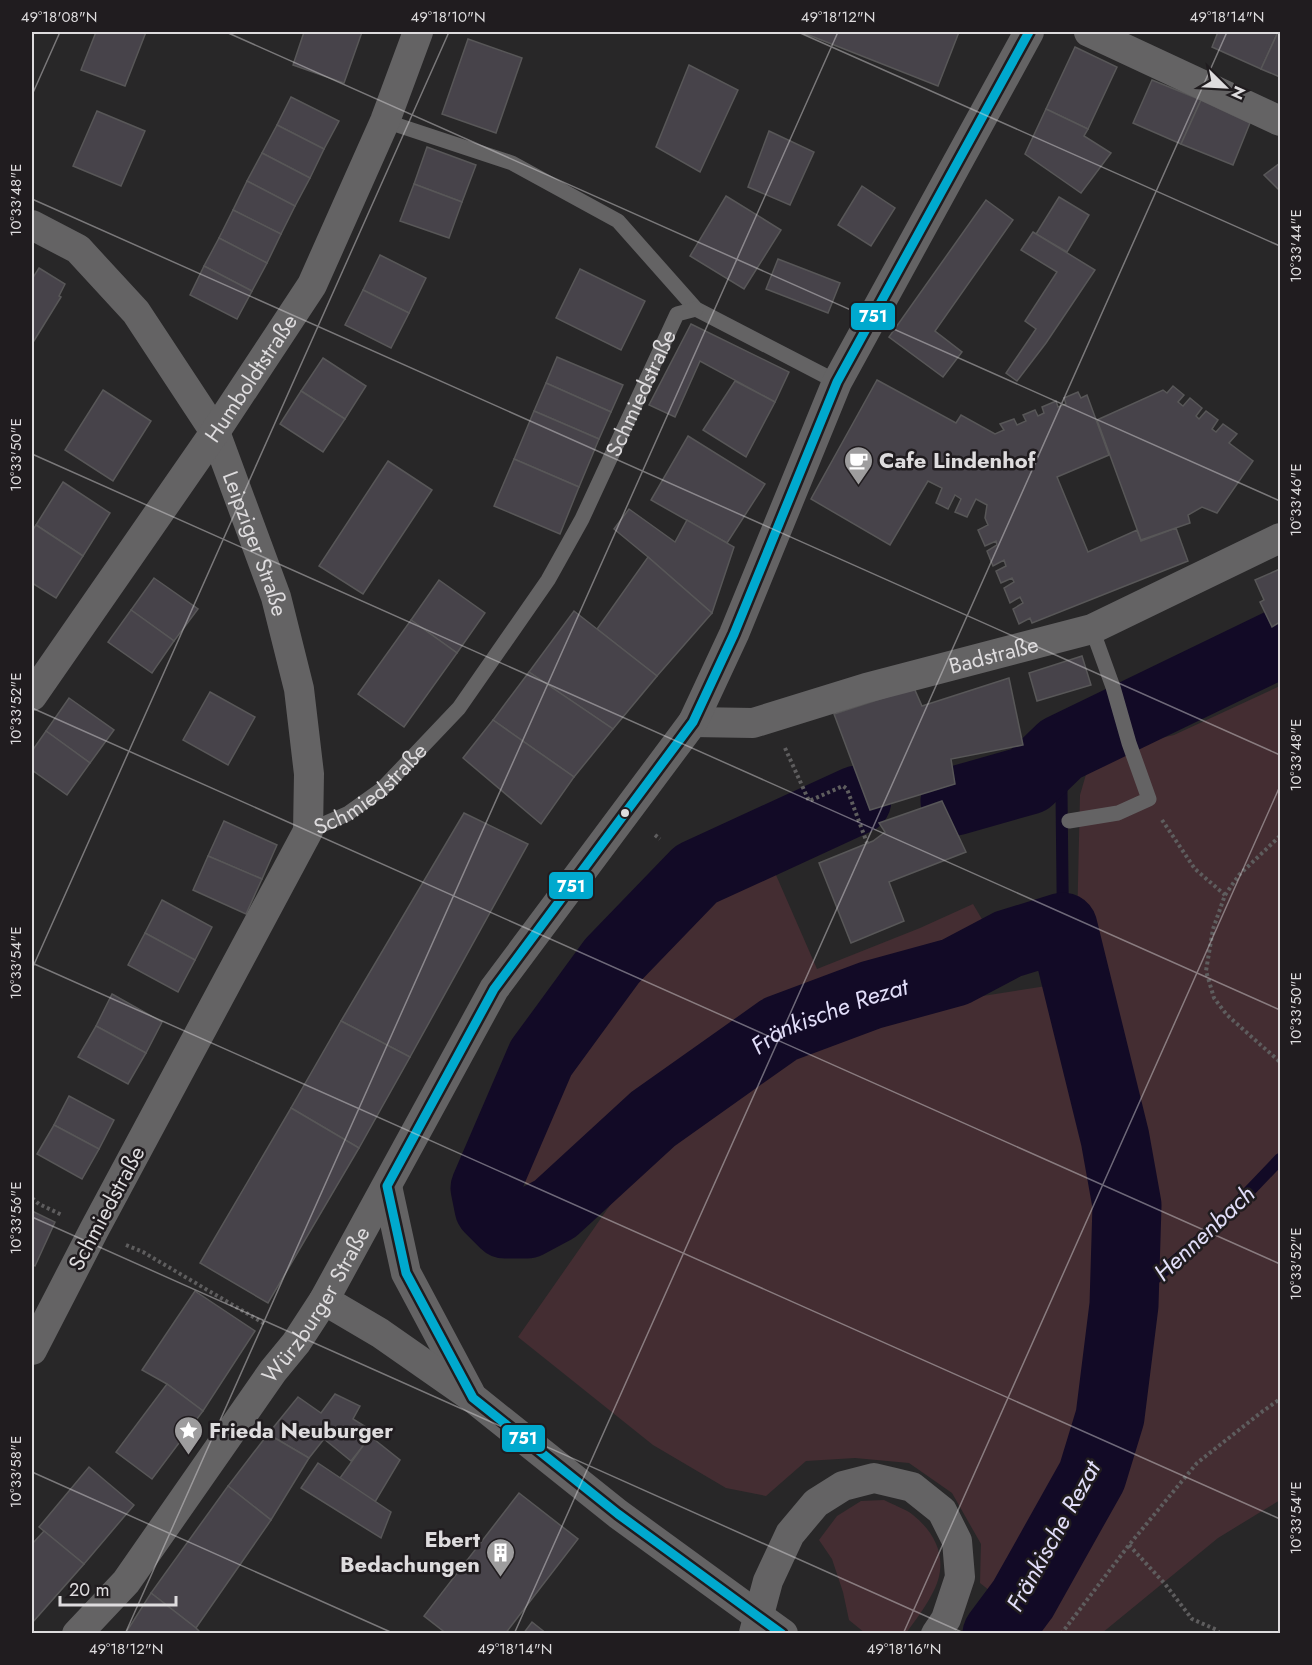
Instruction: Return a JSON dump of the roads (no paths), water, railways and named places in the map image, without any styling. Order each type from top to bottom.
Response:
[{"type":"street","name":"Humboldtstraße","points":[[32,696],[215,432],[312,285],[385,121],[418,32]]},
{"type":"street","name":"Würzburger Straße","points":[[76,1634],[126,1582],[273,1371],[296,1343],[324,1300],[494,989],[693,722],[734,634],[837,382],[1029,32]]},
{"type":"street","points":[[1089,32],[1281,120]]},
{"type":"street","name":"Leipziger Straße","points":[[32,225],[78,249],[136,312],[215,432],[276,597],[299,689],[309,774],[308,831]]},
{"type":"street","name":"Badstraße","points":[[693,722],[753,723],[866,688],[1092,629],[1281,538]]},
{"type":"street","name":"Schmiedstraße","points":[[32,1350],[308,831]]},
{"type":"street","points":[[387,1186],[406,1273],[473,1398]]},
{"type":"street","points":[[324,1300],[380,1333],[473,1398],[766,1628]]},
{"type":"street","points":[[766,1628],[768,1581],[790,1534],[816,1503],[843,1486],[874,1478],[912,1486],[942,1511],[957,1541],[960,1577],[946,1619],[936,1634]]},
{"type":"lane","points":[[385,121],[512,163],[618,221],[696,309],[837,382]]},
{"type":"lane","name":"Schmiedstraße","points":[[308,831],[347,814],[382,789],[459,708],[548,580],[582,519],[677,314],[696,309]]},
{"type":"lane","points":[[1069,821],[1118,813],[1149,799],[1092,629]]},
{"type":"waterway","name":"Fränkische Rezat","points":[[955,801],[1029,780],[1061,749],[1280,643]]},
{"type":"waterway","points":[[1061,749],[1063,927]]},
{"type":"waterway","name":"Fränkische Rezat","points":[[857,800],[696,874],[612,961],[541,1058],[485,1188],[489,1208],[505,1224],[527,1224],[555,1209],[653,1119],[780,1029],[871,995],[955,972],[1008,944],[1063,927],[1115,1138],[1127,1205],[1124,1305],[1110,1417],[1092,1476],[1023,1599],[997,1634]]},
{"type":"waterway","name":"Hennenbach","points":[[1124,1305],[1217,1225],[1280,1159]]},
{"type":"place","name":"Cafe Lindenhof","points":[[858,486]]},
{"type":"place","name":"Frieda Neuburger","points":[[188,1456]]},
{"type":"place","name":"Ebert Bedachungen","points":[[501,1578]]}]
